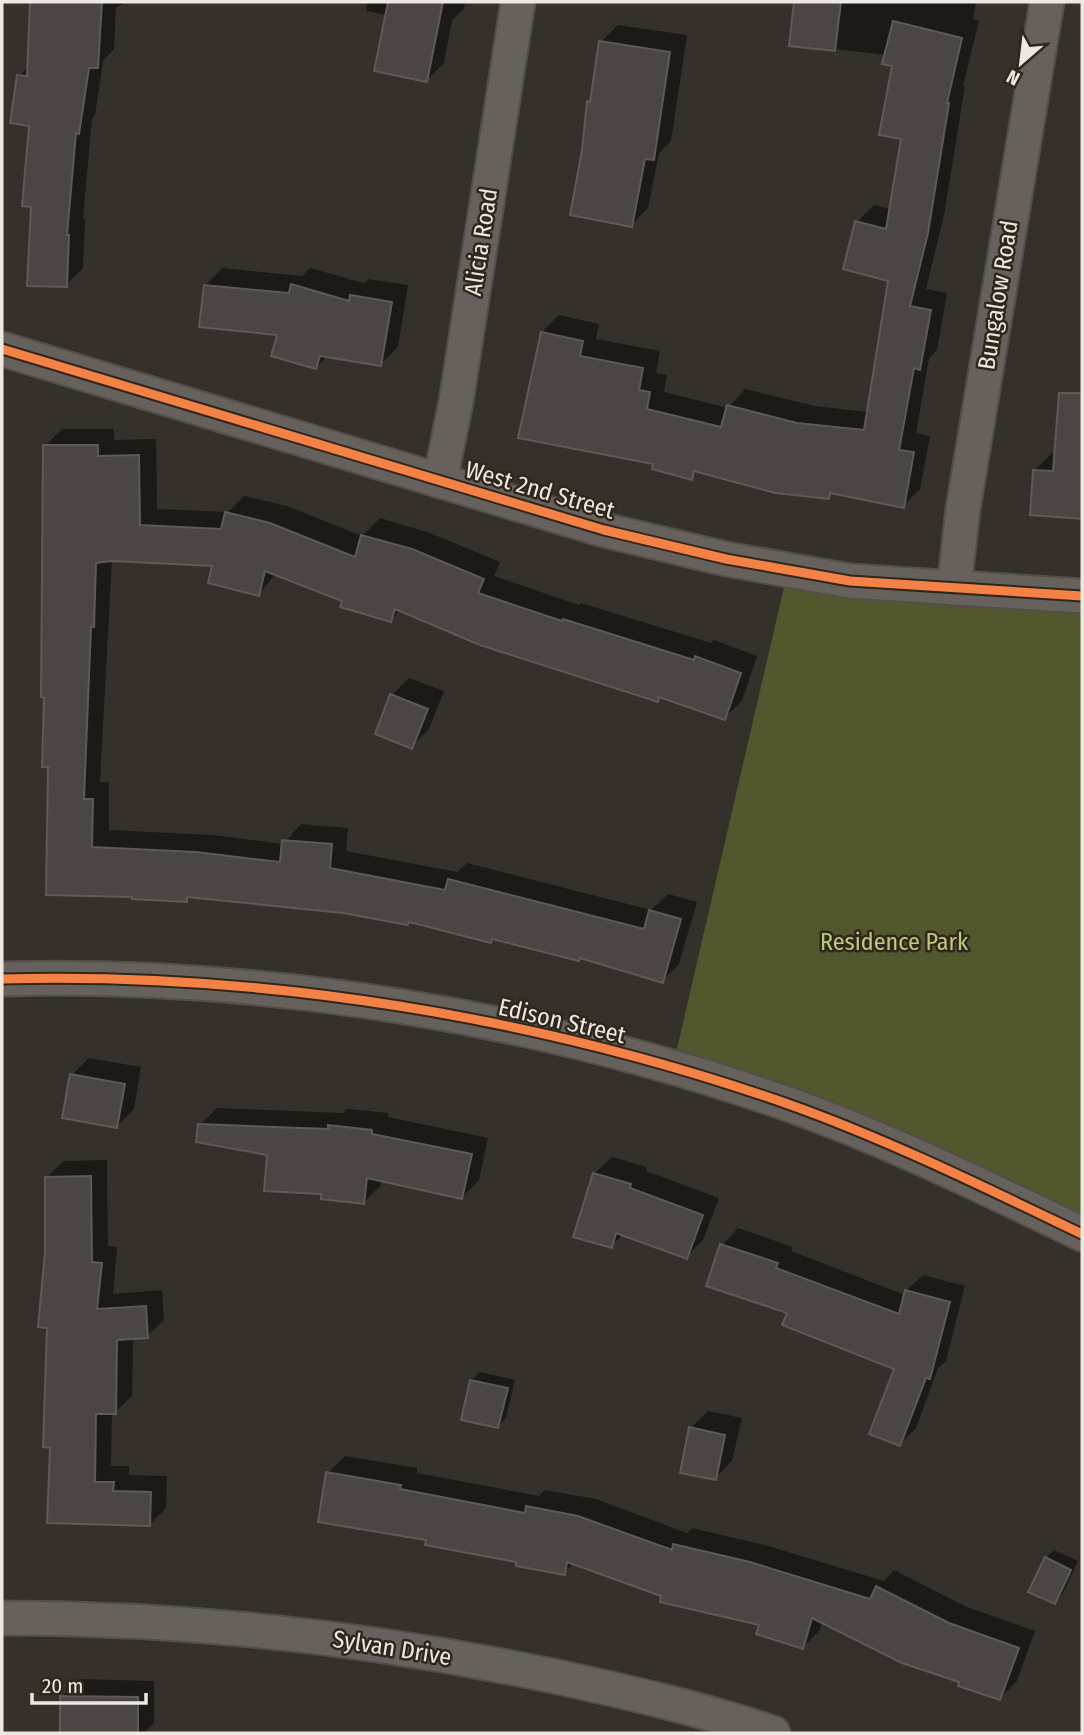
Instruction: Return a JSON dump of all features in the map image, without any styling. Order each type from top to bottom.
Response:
[{"type":"street","name":"Alicia Road","points":[[440,481],[457,402],[518,2]]},
{"type":"street","name":"Bungalow Road","points":[[954,588],[963,509],[1046,2]]},
{"type":"street","name":"West 2nd Street","points":[[2,349],[604,530],[726,559],[850,580],[1082,596]]},
{"type":"street","name":"Edison Street","points":[[2,979],[50,977],[168,981],[313,993],[459,1018],[584,1044],[673,1066],[791,1105],[933,1162],[1082,1234]]},
{"type":"street","name":"Sylvan Drive","points":[[2,1618],[196,1624],[287,1632],[393,1647],[612,1689],[773,1733]]},
{"type":"green space","name":"Residence Park","points":[[788,570],[1082,596],[1082,1234],[673,1066]]},
{"type":"building","points":[[30,2],[102,2],[98,68],[89,68],[79,134],[76,133],[67,235],[67,287],[27,286],[31,207],[22,206],[29,126],[10,123],[17,75],[27,76]]},
{"type":"building","points":[[388,2],[443,2],[427,82],[374,71]]},
{"type":"building","points":[[794,2],[841,2],[835,51],[789,46]]},
{"type":"building","points":[[893,21],[962,38],[947,103],[928,233],[910,306],[931,310],[920,370],[914,368],[899,450],[914,452],[904,508],[830,493],[829,499],[775,493],[694,471],[692,480],[652,469],[653,464],[518,438],[541,332],[583,341],[580,356],[643,368],[639,390],[650,392],[647,409],[721,427],[727,405],[797,423],[864,430],[888,281],[843,269],[855,221],[886,229],[901,139],[879,135],[892,66],[882,64]]},
{"type":"building","points":[[599,41],[670,52],[654,160],[645,159],[632,227],[570,215]]},
{"type":"building","points":[[291,284],[349,301],[350,295],[392,302],[381,366],[320,356],[316,369],[271,356],[277,335],[199,327],[204,285],[289,293]]},
{"type":"building","points":[[1059,393],[1082,393],[1082,519],[1030,515],[1033,470],[1053,471]]},
{"type":"building","points":[[43,445],[98,445],[98,456],[139,455],[140,525],[221,529],[225,512],[270,523],[355,557],[361,535],[412,549],[484,579],[478,593],[694,660],[695,656],[741,673],[725,720],[659,697],[658,702],[480,645],[395,609],[391,622],[340,607],[342,601],[265,571],[259,596],[208,583],[212,566],[111,561],[96,563],[84,799],[93,799],[92,847],[196,852],[280,862],[282,840],[332,844],[330,868],[445,890],[448,879],[644,929],[649,910],[681,919],[663,983],[580,958],[579,961],[492,939],[491,943],[409,922],[408,925],[343,913],[187,897],[187,902],[132,897],[46,895],[48,767],[42,767],[44,698],[41,697]]},
{"type":"building","points":[[390,694],[428,709],[412,749],[375,734]]},
{"type":"building","points":[[70,1074],[125,1084],[117,1128],[62,1118]]},
{"type":"building","points":[[198,1124],[328,1129],[328,1125],[372,1130],[372,1134],[472,1154],[462,1199],[367,1178],[364,1204],[321,1199],[321,1194],[264,1191],[267,1155],[196,1142]]},
{"type":"building","points":[[593,1173],[631,1184],[630,1188],[703,1215],[687,1259],[616,1233],[612,1248],[573,1237]]},
{"type":"building","points":[[91,1176],[92,1262],[102,1263],[97,1309],[146,1306],[148,1338],[117,1340],[116,1414],[96,1414],[95,1482],[114,1482],[113,1491],[151,1492],[150,1526],[47,1523],[50,1448],[43,1447],[47,1328],[38,1327],[45,1252],[45,1177]]},
{"type":"building","points":[[720,1244],[778,1263],[776,1268],[899,1314],[905,1290],[950,1302],[930,1379],[926,1378],[900,1446],[869,1434],[894,1369],[782,1325],[787,1313],[706,1286]]},
{"type":"building","points":[[470,1380],[508,1388],[498,1428],[461,1420]]},
{"type":"building","points":[[689,1427],[725,1435],[716,1480],[680,1473]]},
{"type":"building","points":[[326,1472],[401,1485],[400,1489],[525,1513],[526,1506],[578,1516],[672,1550],[673,1544],[750,1562],[870,1599],[876,1586],[949,1623],[1019,1648],[1000,1700],[958,1686],[959,1682],[902,1663],[812,1618],[803,1649],[756,1634],[759,1625],[660,1602],[661,1596],[567,1562],[565,1575],[516,1566],[516,1562],[425,1545],[426,1540],[318,1522]]},
{"type":"building","points":[[1045,1557],[1071,1570],[1055,1604],[1028,1592]]},
{"type":"building","points":[[60,1696],[138,1697],[138,1733],[60,1733]]},
{"type":"cycle path","points":[[2,349],[604,530],[726,559],[850,581],[1082,596]]},
{"type":"cycle path","points":[[2,979],[201,983],[301,993],[401,1006],[500,1024],[598,1047],[694,1073],[826,1118],[937,1165],[1082,1234]]}]
